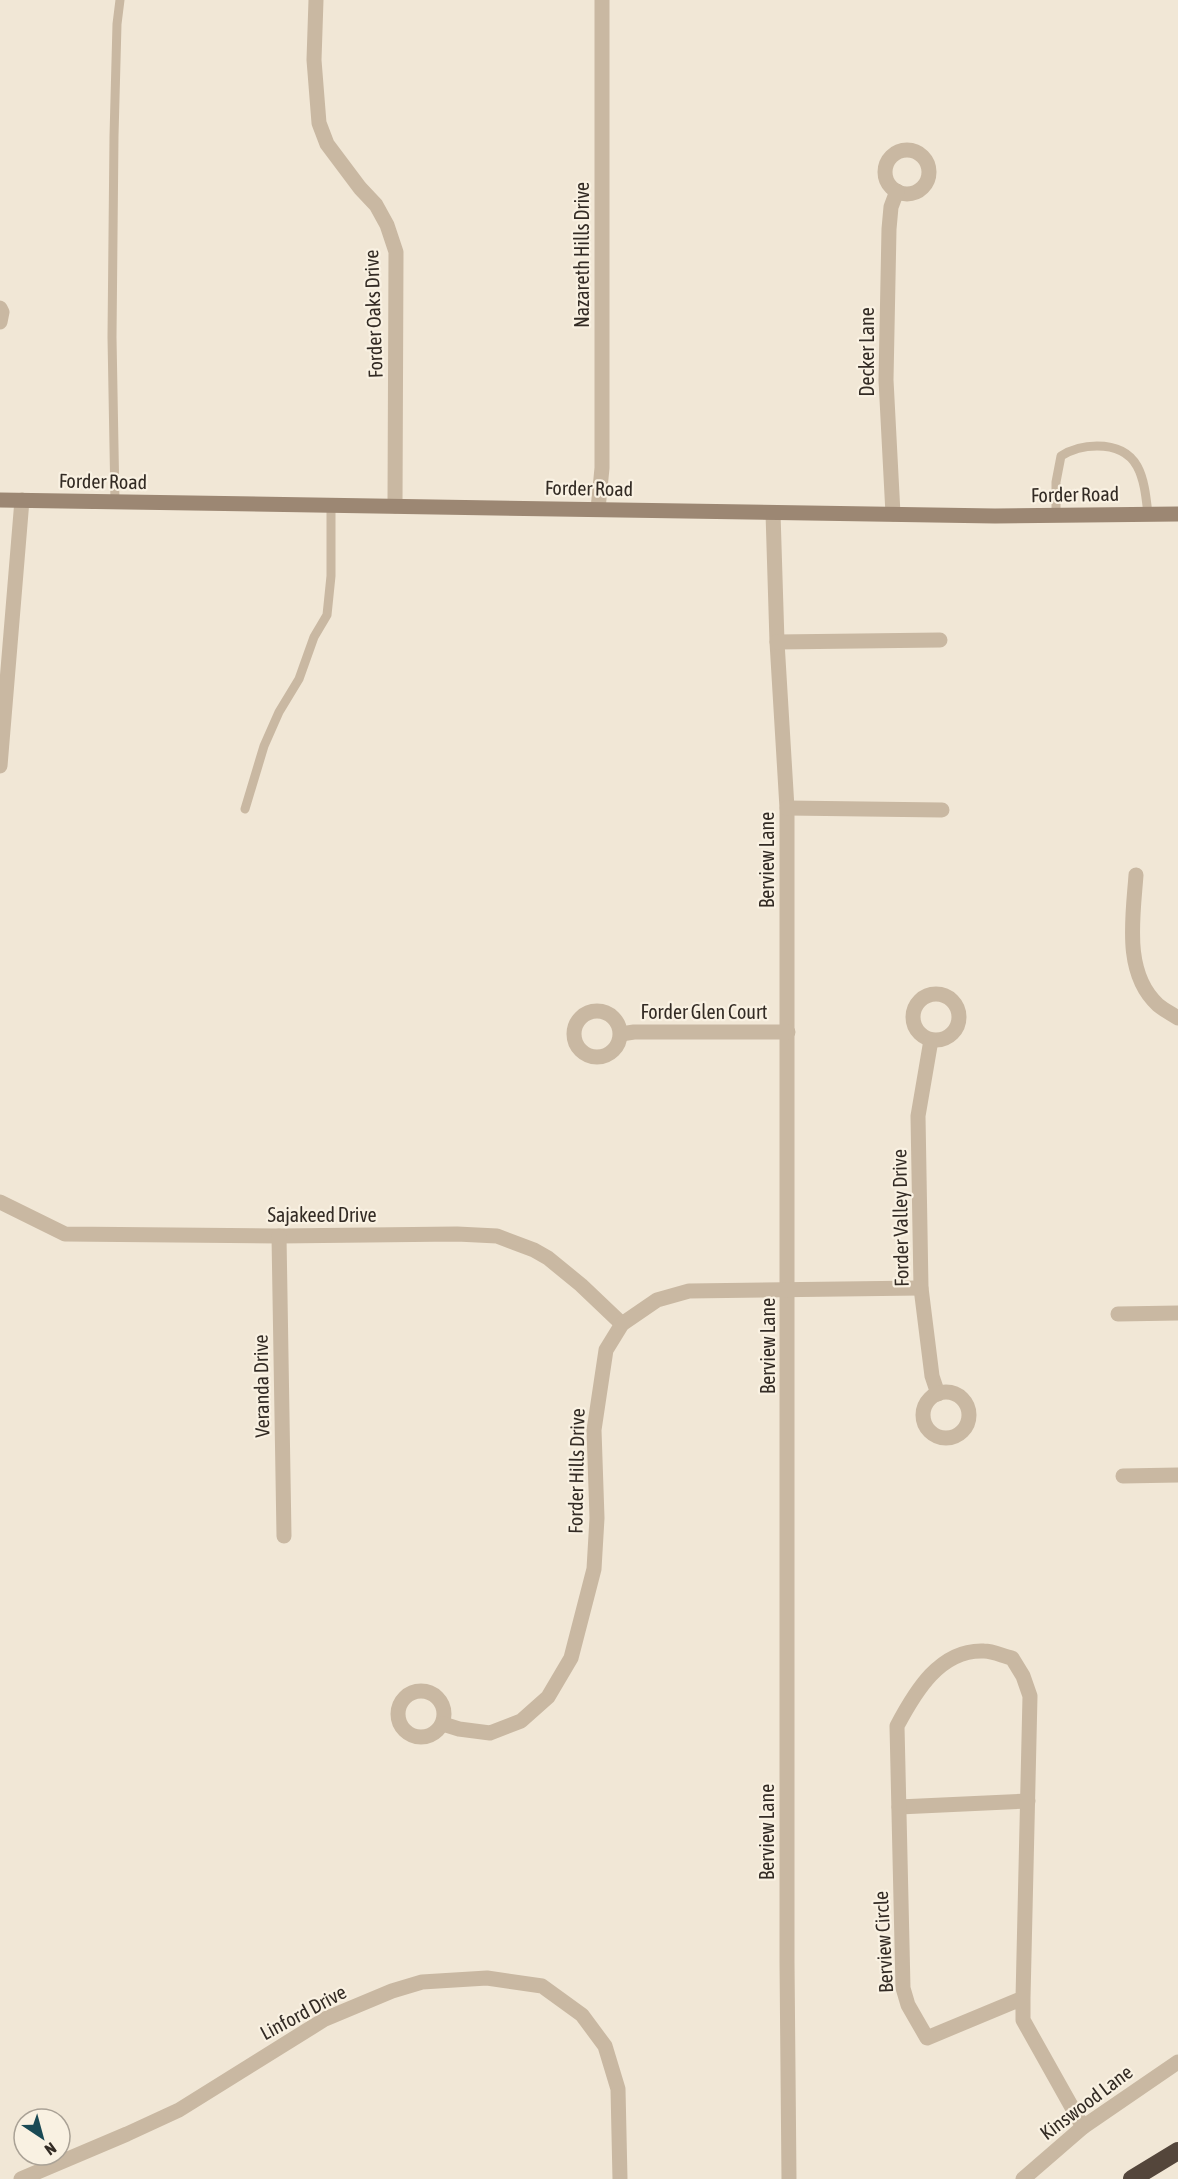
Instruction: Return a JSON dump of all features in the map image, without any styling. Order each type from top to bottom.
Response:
[{"type":"highway","points":[[1132,2179],[1178,2151]]},
{"type":"main road","name":"Forder Road","points":[[0,500],[773,513],[1056,516],[1178,514]]},
{"type":"street","name":"Forder Oaks Drive","points":[[316,0],[316,103],[320,123],[327,144],[360,188],[376,205],[387,225],[396,252],[395,506]]},
{"type":"street","name":"Nazareth Hills Drive","points":[[598,509],[602,468],[602,0]]},
{"type":"street","name":"Decker Lane","points":[[893,514],[886,380],[889,229],[891,207],[897,191]]},
{"type":"street","points":[[0,308],[2,312],[0,322]]},
{"type":"street","points":[[0,766],[22,500]]},
{"type":"street","name":"Berview Lane","points":[[773,513],[777,642],[787,807],[789,2179]]},
{"type":"street","points":[[777,642],[939,640]]},
{"type":"street","points":[[787,807],[942,810]]},
{"type":"street","points":[[1137,874],[1132,928],[1134,959],[1143,984],[1158,1005],[1178,1018]]},
{"type":"street","name":"Forder Glen Court","points":[[621,1034],[634,1032],[788,1032]]},
{"type":"street","name":"Forder Valley Drive","points":[[931,1040],[918,1116],[921,1288],[932,1376],[938,1394]]},
{"type":"street","name":"Sajakeed Drive","points":[[0,1202],[65,1234],[279,1236],[457,1234],[497,1236],[534,1250],[548,1258],[581,1285],[622,1324]]},
{"type":"street","name":"Veranda Drive","points":[[279,1236],[284,1536]]},
{"type":"street","name":"Forder Hills Drive","points":[[443,1724],[459,1729],[490,1733],[521,1721],[548,1697],[571,1658],[594,1569],[597,1518],[594,1430],[606,1350],[622,1324],[657,1300],[689,1291],[921,1288]]},
{"type":"street","points":[[1118,1314],[1178,1313]]},
{"type":"street","points":[[1123,1476],[1178,1475]]},
{"type":"street","name":"Berview Circle","points":[[1023,1998],[927,2038],[908,2005],[903,1988],[897,1726],[914,1694],[940,1665],[969,1652],[986,1651],[1012,1658],[1023,1676],[1030,1696],[1023,2020],[1083,2127]]},
{"type":"street","points":[[899,1807],[1028,1801]]},
{"type":"street","name":"Linford Drive","points":[[21,2179],[179,2109],[325,2019],[392,1991],[422,1982],[487,1978],[542,1986],[582,2015],[605,2046],[618,2089],[620,2179]]},
{"type":"street","name":"Kinswood Lane","points":[[1023,2179],[1083,2127],[1178,2062]]},
{"type":"lane","points":[[115,502],[112,338],[114,136],[117,24],[120,0]]},
{"type":"lane","points":[[1056,516],[1056,482],[1061,456],[1069,451],[1090,446],[1110,446],[1130,456],[1138,466],[1145,482],[1148,514]]},
{"type":"lane","points":[[245,809],[264,746],[279,712],[299,679],[314,637],[327,615],[331,576],[331,506]]}]
